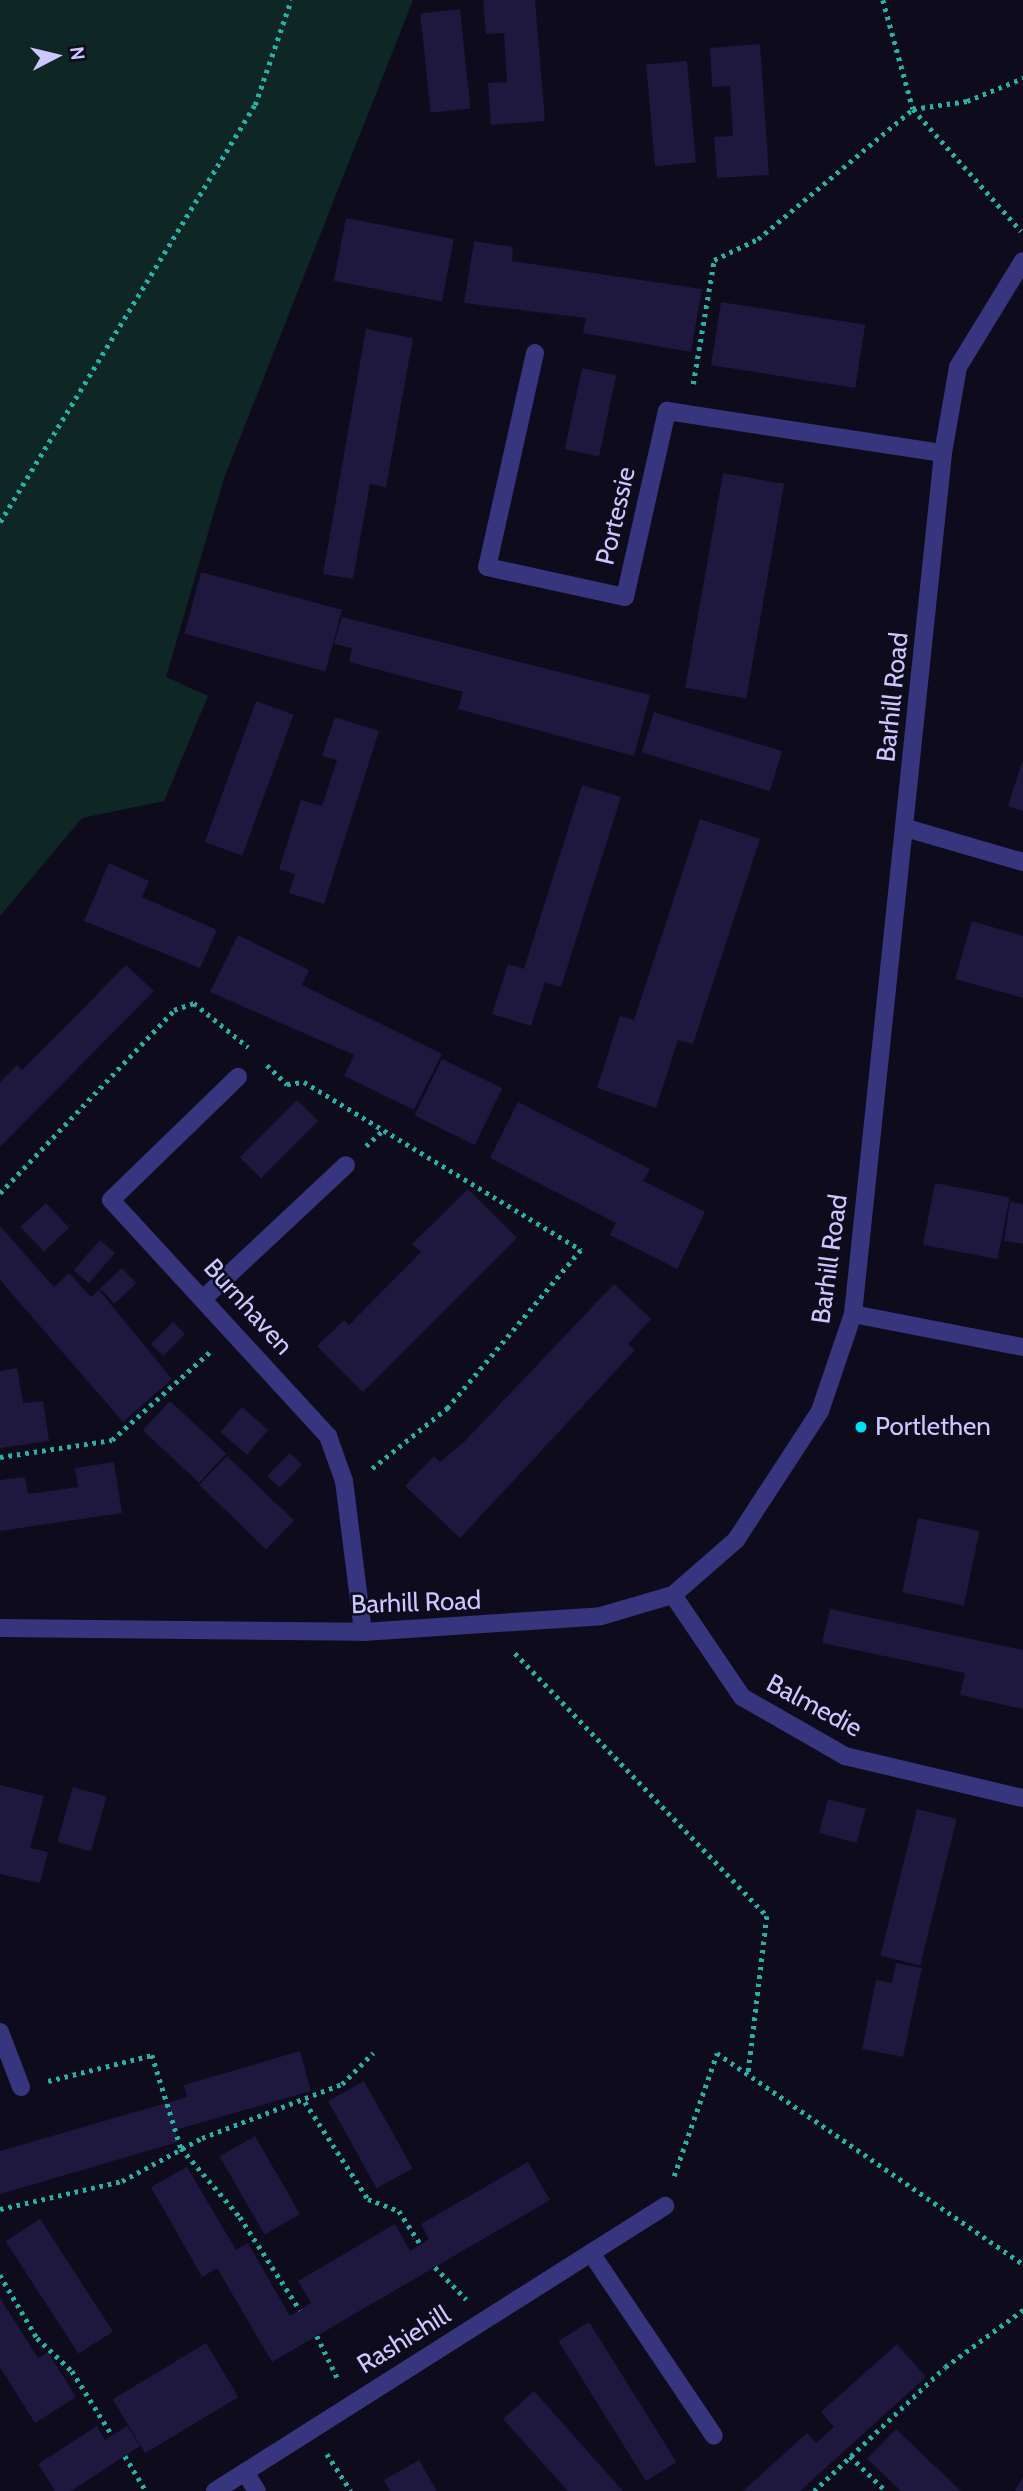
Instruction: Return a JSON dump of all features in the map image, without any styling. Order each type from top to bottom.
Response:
[{"type":"street","name":"Barhill Road","points":[[0,1628],[363,1632],[485,1628],[601,1616],[673,1595],[736,1540],[812,1423],[853,1314],[906,828],[943,453],[958,367],[1023,261]]},
{"type":"street","name":"Portessie","points":[[535,353],[487,567],[625,597],[667,411],[687,414]]},
{"type":"street","points":[[687,414],[943,453]]},
{"type":"street","points":[[906,828],[1023,862]]},
{"type":"street","name":"Burnhaven","points":[[238,1077],[111,1200],[205,1297],[328,1436],[344,1481],[363,1632]]},
{"type":"street","points":[[205,1297],[346,1165]]},
{"type":"street","points":[[853,1314],[1023,1347]]},
{"type":"street","name":"Balmedie","points":[[673,1595],[742,1697],[845,1756],[1023,1798]]},
{"type":"street","points":[[0,2032],[21,2087]]},
{"type":"street","name":"Rashiehill","points":[[215,2491],[665,2206]]},
{"type":"street","points":[[591,2253],[714,2436]]},
{"type":"street","points":[[245,2472],[257,2491]]},
{"type":"path","points":[[0,522],[255,105],[291,0]]},
{"type":"path","points":[[883,0],[913,108],[1023,233]]},
{"type":"path","points":[[687,414],[714,260],[758,239],[913,108],[967,102],[1023,78]]},
{"type":"path","points":[[0,1457],[112,1440],[233,1329]]},
{"type":"path","points":[[485,1628],[767,1916],[748,2075]]},
{"type":"path","points":[[0,2209],[122,2180],[181,2148],[305,2102],[342,2084],[373,2053]]},
{"type":"path","points":[[665,2206],[717,2053],[1023,2264]]},
{"type":"path","points":[[21,2087],[152,2055],[181,2148],[240,2217],[300,2310]]},
{"type":"path","points":[[305,2102],[368,2199],[399,2211],[421,2245]]},
{"type":"path","points":[[435,2267],[447,2286],[491,2316]]},
{"type":"path","points":[[0,2275],[37,2338],[72,2371],[112,2435]]},
{"type":"path","points":[[814,2491],[946,2367],[1023,2310]]},
{"type":"path","points":[[317,2336],[335,2364],[344,2409]]},
{"type":"path","points":[[311,2430],[351,2491]]},
{"type":"path","points":[[125,2456],[146,2491]]},
{"type":"path","points":[[849,2456],[886,2491]]},
{"type":"green space","points":[[0,0],[413,0],[224,478],[166,677],[208,696],[164,801],[82,818],[0,916]]},
{"type":"building","points":[[483,0],[535,0],[545,121],[491,125],[488,83],[507,82],[504,33],[486,34]]},
{"type":"building","points":[[460,9],[470,108],[431,113],[420,13]]},
{"type":"building","points":[[760,44],[769,175],[717,178],[714,137],[733,136],[730,86],[712,87],[710,48]]},
{"type":"building","points":[[687,61],[696,163],[655,166],[646,65]]},
{"type":"building","points":[[346,218],[454,239],[442,302],[334,281]]},
{"type":"building","points":[[474,241],[513,247],[512,261],[702,289],[691,352],[583,333],[586,318],[464,303]]},
{"type":"building","points":[[721,302],[865,325],[855,388],[711,365]]},
{"type":"building","points":[[366,329],[413,338],[386,487],[370,484],[353,579],[323,574]]},
{"type":"building","points":[[582,368],[616,375],[599,456],[565,449]]},
{"type":"building","points":[[723,473],[784,484],[746,698],[685,688]]},
{"type":"building","points":[[201,572],[342,610],[325,672],[184,634]]},
{"type":"building","points":[[342,617],[650,695],[634,756],[458,709],[463,692],[349,662],[352,648],[334,644]]},
{"type":"building","points":[[256,701],[294,715],[242,856],[205,842]]},
{"type":"building","points":[[654,712],[782,751],[770,791],[642,752]]},
{"type":"building","points":[[335,717],[379,731],[324,904],[289,893],[295,874],[279,869],[301,800],[322,806],[337,760],[322,756]]},
{"type":"building","points":[[1023,762],[1023,811],[1008,806]]},
{"type":"building","points":[[582,785],[621,797],[561,987],[545,982],[531,1026],[492,1014],[508,964],[524,969]]},
{"type":"building","points":[[700,819],[760,839],[693,1044],[678,1040],[656,1108],[597,1088],[620,1016],[634,1020]]},
{"type":"building","points":[[109,863],[149,881],[142,897],[217,930],[200,968],[84,921]]},
{"type":"building","points":[[972,921],[1023,936],[1023,998],[955,979]]},
{"type":"building","points":[[238,935],[309,970],[302,985],[442,1054],[414,1110],[344,1076],[354,1055],[210,992]]},
{"type":"building","points":[[126,965],[154,991],[0,1147],[0,1082],[17,1065],[22,1070]]},
{"type":"building","points":[[442,1059],[502,1088],[475,1145],[414,1116]]},
{"type":"building","points":[[297,1100],[318,1121],[261,1178],[240,1157]]},
{"type":"building","points":[[518,1102],[650,1169],[643,1181],[705,1212],[677,1269],[610,1235],[616,1223],[490,1158]]},
{"type":"building","points":[[935,1183],[1010,1198],[998,1259],[923,1245]]},
{"type":"building","points":[[468,1189],[517,1238],[363,1392],[317,1346],[344,1320],[349,1325],[421,1252],[412,1244]]},
{"type":"building","points":[[1010,1202],[1023,1204],[1023,1244],[1004,1241]]},
{"type":"building","points":[[46,1203],[69,1228],[44,1252],[20,1227]]},
{"type":"building","points":[[0,1226],[54,1287],[69,1273],[91,1297],[99,1290],[172,1379],[123,1422],[0,1280]]},
{"type":"building","points":[[100,1240],[115,1253],[89,1283],[74,1270]]},
{"type":"building","points":[[122,1268],[136,1283],[114,1304],[100,1288]]},
{"type":"building","points":[[614,1284],[651,1319],[628,1344],[635,1350],[460,1538],[405,1486],[434,1456],[440,1462],[466,1440]]},
{"type":"building","points":[[173,1322],[185,1334],[163,1356],[151,1344]]},
{"type":"building","points":[[17,1368],[23,1403],[43,1401],[49,1441],[0,1448],[0,1371]]},
{"type":"building","points":[[170,1401],[226,1454],[199,1483],[143,1430]]},
{"type":"building","points":[[242,1407],[268,1430],[247,1455],[220,1432]]},
{"type":"building","points":[[290,1453],[302,1465],[279,1488],[267,1476]]},
{"type":"building","points":[[227,1456],[294,1521],[266,1549],[199,1485]]},
{"type":"building","points":[[114,1462],[122,1513],[0,1531],[0,1480],[25,1477],[28,1494],[78,1487],[75,1468]]},
{"type":"building","points":[[918,1518],[980,1531],[964,1605],[902,1592]]},
{"type":"building","points":[[830,1609],[1023,1650],[1023,1709],[960,1695],[965,1673],[822,1643]]},
{"type":"building","points":[[0,1785],[44,1796],[30,1848],[48,1852],[40,1883],[0,1874]]},
{"type":"building","points":[[73,1787],[107,1797],[91,1851],[57,1842]]},
{"type":"building","points":[[828,1799],[866,1809],[857,1843],[819,1833]]},
{"type":"building","points":[[917,1809],[957,1819],[920,1965],[880,1956]]},
{"type":"building","points":[[896,1963],[922,1968],[903,2057],[862,2049],[876,1980],[892,1983]]},
{"type":"building","points":[[300,2051],[311,2091],[175,2130],[178,2142],[0,2194],[0,2151],[187,2097],[184,2085]]},
{"type":"building","points":[[364,2081],[412,2168],[377,2188],[328,2101]]},
{"type":"building","points":[[255,2136],[300,2214],[264,2234],[219,2156]]},
{"type":"building","points":[[528,2162],[550,2200],[272,2362],[217,2268],[202,2277],[151,2187],[187,2167],[236,2250],[248,2243],[290,2316],[311,2303],[298,2281],[395,2224],[410,2251],[429,2239],[421,2224]]},
{"type":"building","points":[[40,2219],[113,2331],[79,2354],[6,2241]]},
{"type":"building","points":[[0,2298],[38,2358],[48,2352],[76,2397],[35,2423],[0,2367]]},
{"type":"building","points":[[589,2322],[676,2462],[646,2481],[558,2341]]},
{"type":"building","points":[[206,2343],[238,2397],[145,2453],[113,2399]]},
{"type":"building","points":[[897,2344],[926,2377],[800,2491],[743,2491],[807,2433],[816,2443],[834,2427],[821,2412]]},
{"type":"building","points":[[534,2391],[623,2491],[568,2491],[503,2419]]},
{"type":"building","points":[[97,2426],[105,2440],[127,2426],[140,2446],[71,2491],[55,2491],[38,2464]]},
{"type":"building","points":[[896,2429],[961,2491],[901,2491],[867,2459]]},
{"type":"building","points":[[419,2460],[437,2491],[390,2491],[384,2480]]},
{"type":"building","points":[[1023,2477],[1023,2491],[1015,2491]]},
{"type":"place","name":"Portlethen","points":[[861,1427]]}]
